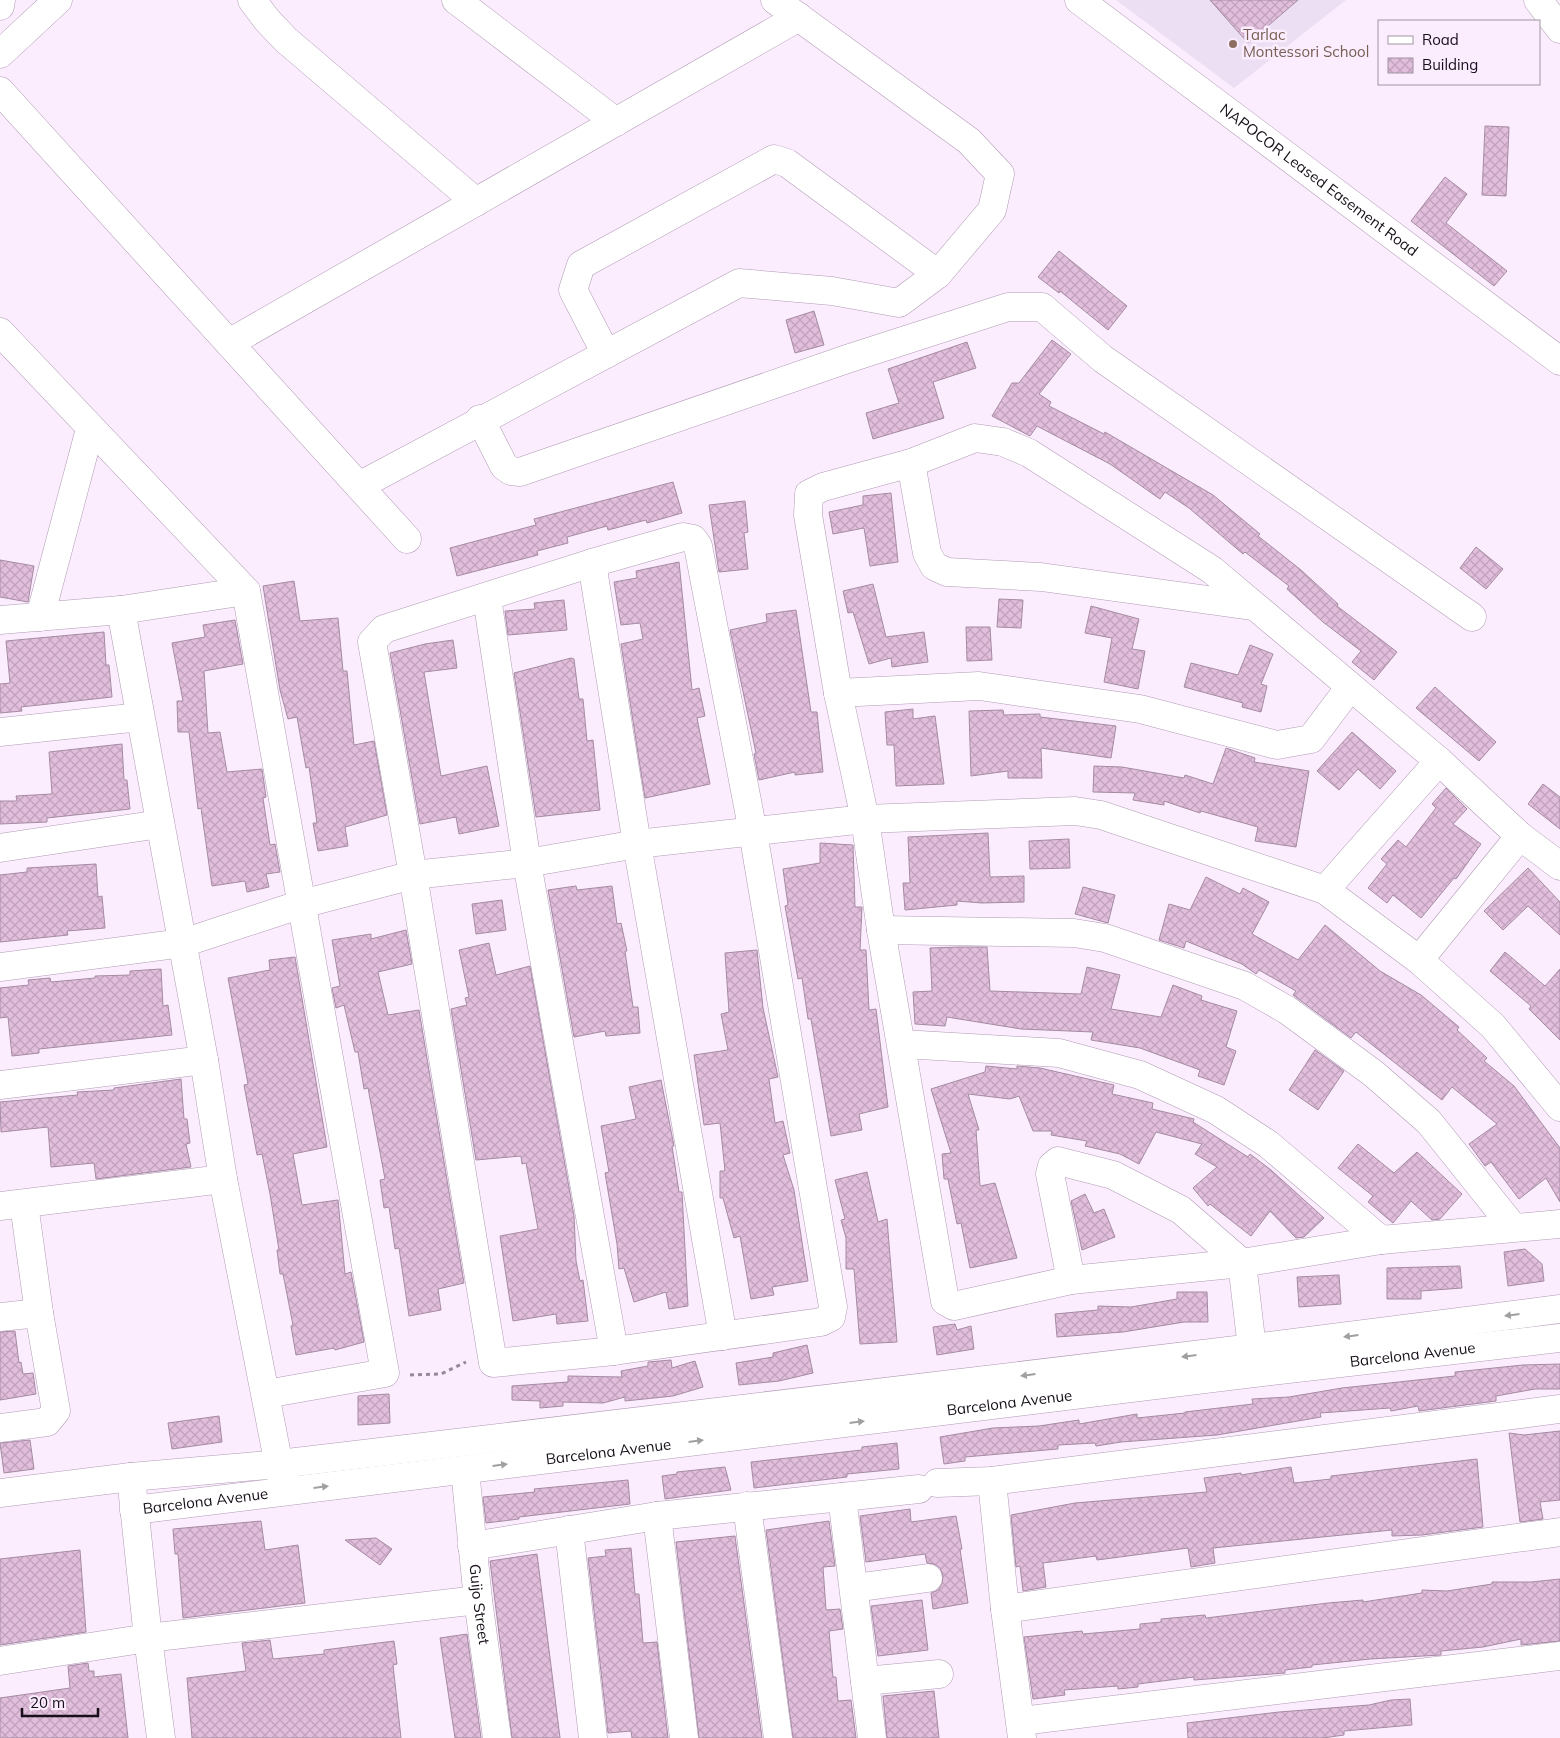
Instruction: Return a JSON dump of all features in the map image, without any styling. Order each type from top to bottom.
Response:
[{"type":"street","points":[[0,6],[2,0]]},
{"type":"street","points":[[0,54],[58,0]]},
{"type":"street","points":[[252,0],[267,20],[286,40],[476,202]]},
{"type":"street","points":[[456,0],[616,122]]},
{"type":"street","points":[[359,486],[480,419],[739,283],[832,291],[899,303],[938,274],[992,210],[1000,174],[969,141],[775,0]]},
{"type":"street","name":"NAPOCOR Leased Easement Road","points":[[1078,0],[1560,361]]},
{"type":"street","points":[[1538,0],[1560,30]]},
{"type":"street","points":[[229,343],[799,17]]},
{"type":"street","points":[[0,91],[407,539]]},
{"type":"street","points":[[606,354],[572,290],[581,265],[774,159],[787,163],[938,274]]},
{"type":"street","points":[[899,303],[917,338]]},
{"type":"street","points":[[480,419],[504,466],[511,471],[520,472],[850,358],[917,338],[1008,307],[1042,307],[1103,359],[1472,617]]},
{"type":"street","points":[[0,332],[90,429],[246,591],[385,1373],[266,1394]]},
{"type":"street","points":[[40,616],[90,429]]},
{"type":"street","points":[[1560,866],[1520,836],[1439,761],[1252,606],[1212,570],[1029,453],[1002,442],[975,438],[911,463],[823,488],[809,494],[808,516],[838,693],[865,819],[945,1301],[954,1306],[1071,1280],[1242,1263],[1381,1240],[1560,1224]]},
{"type":"street","points":[[911,463],[927,553],[934,566],[947,572],[1041,578],[1252,606]]},
{"type":"street","points":[[683,537],[693,539],[698,546],[753,832],[832,1307],[830,1317],[821,1322],[614,1351],[493,1363],[413,875],[372,642],[384,629],[487,598],[592,563],[683,537]]},
{"type":"street","points":[[592,563],[637,844],[723,1336]]},
{"type":"street","points":[[0,620],[121,610],[246,591]]},
{"type":"street","points":[[487,598],[527,863],[614,1351]]},
{"type":"street","points":[[121,610],[204,1060],[223,1179],[284,1491]]},
{"type":"street","points":[[838,693],[979,686],[1140,709],[1277,745],[1312,739],[1350,687]]},
{"type":"street","points":[[0,732],[140,717]]},
{"type":"street","points":[[1325,890],[1439,761]]},
{"type":"street","points":[[0,967],[183,943],[302,904],[413,875],[527,863],[637,844],[865,819],[1075,811],[1101,815],[1325,890],[1420,960],[1493,1026],[1560,1107]]},
{"type":"street","points":[[0,848],[160,824]]},
{"type":"street","points":[[1420,960],[1520,836]]},
{"type":"street","points":[[882,930],[1074,934],[1105,938],[1245,986],[1287,1010],[1374,1074],[1429,1122],[1513,1227]]},
{"type":"street","points":[[902,1044],[1059,1053],[1140,1075],[1216,1110],[1268,1144],[1381,1240]]},
{"type":"street","points":[[0,1085],[204,1060]]},
{"type":"street","points":[[1071,1280],[1050,1174],[1052,1166],[1058,1161],[1113,1175],[1181,1210],[1242,1263],[1253,1361]]},
{"type":"street","points":[[0,1428],[47,1422],[56,1412],[39,1313],[12,1205],[223,1179]]},
{"type":"street","name":"Barcelona Avenue","points":[[1560,1308],[1253,1361],[465,1470],[134,1510],[131,1477],[279,1464],[1253,1361],[1560,1338]]},
{"type":"street","points":[[0,1317],[39,1313]]},
{"type":"street","points":[[472,1546],[657,1516],[928,1486],[992,1482],[1560,1409]]},
{"type":"street","name":"Guijo Street","points":[[465,1470],[478,1600],[497,1738]]},
{"type":"street","points":[[0,1493],[131,1477]]},
{"type":"street","points":[[992,1482],[1004,1609],[1022,1730],[1560,1656]]},
{"type":"street","points":[[842,1497],[872,1738]]},
{"type":"street","points":[[747,1506],[778,1738]]},
{"type":"street","points":[[134,1510],[161,1738]]},
{"type":"street","points":[[657,1516],[684,1738]]},
{"type":"street","points":[[569,1530],[593,1738]]},
{"type":"street","points":[[1004,1609],[1560,1532]]},
{"type":"street","points":[[854,1588],[928,1578]]},
{"type":"street","points":[[0,1661],[148,1638],[478,1600]]},
{"type":"street","points":[[865,1681],[938,1674]]},
{"type":"path","points":[[385,1373],[411,1375],[442,1374],[478,1356],[493,1363]]},
{"type":"shaded area","name":"Tarlac Montessori School","points":[[1116,0],[1346,0],[1234,88]]},
{"type":"building","points":[[1210,0],[1298,0],[1248,43]]},
{"type":"building","points":[[1485,126],[1509,127],[1506,196],[1482,195]]},
{"type":"building","points":[[1445,177],[1467,194],[1446,223],[1507,271],[1494,286],[1411,221]]},
{"type":"building","points":[[1059,251],[1127,306],[1108,330],[1060,291],[1059,293],[1038,277]]},
{"type":"building","points":[[814,311],[824,345],[795,353],[786,320]]},
{"type":"building","points":[[1052,340],[1071,354],[1039,394],[1051,402],[1049,406],[1104,434],[1105,432],[1213,495],[1260,534],[1258,536],[1301,570],[1338,604],[1337,606],[1397,652],[1374,680],[1352,662],[1361,651],[1323,622],[1287,589],[1289,586],[1245,552],[1243,554],[1189,508],[1165,492],[1160,499],[1110,464],[1037,426],[1030,436],[992,416],[1012,383],[1019,383]]},
{"type":"building","points":[[967,342],[976,368],[933,382],[944,418],[873,439],[866,413],[899,403],[888,369]]},
{"type":"building","points":[[673,482],[682,513],[647,523],[646,520],[608,530],[607,526],[567,537],[568,543],[537,551],[538,555],[457,576],[450,548],[536,525],[534,519]]},
{"type":"building","points":[[891,493],[898,562],[870,566],[864,528],[833,534],[829,512],[863,505],[863,496]]},
{"type":"building","points":[[745,501],[748,532],[744,533],[748,569],[719,572],[709,505]]},
{"type":"building","points":[[1476,547],[1503,569],[1486,589],[1460,568]]},
{"type":"building","points":[[0,560],[34,566],[28,602],[0,597]]},
{"type":"building","points":[[679,562],[692,690],[699,688],[705,716],[697,718],[710,784],[645,798],[621,644],[643,639],[640,623],[621,625],[614,582],[637,578],[636,571]]},
{"type":"building","points":[[294,581],[300,621],[338,618],[343,671],[347,671],[354,745],[374,741],[387,815],[345,827],[348,846],[318,851],[313,823],[317,823],[309,767],[306,768],[297,717],[288,719],[280,690],[263,586]]},
{"type":"building","points":[[873,584],[886,637],[924,632],[928,662],[892,667],[891,658],[869,664],[853,612],[848,613],[843,591]]},
{"type":"building","points":[[999,599],[1023,600],[1021,628],[997,627]]},
{"type":"building","points":[[564,600],[567,630],[508,635],[505,611],[535,609],[534,603]]},
{"type":"building","points":[[1091,606],[1139,619],[1132,649],[1145,651],[1138,689],[1104,682],[1112,638],[1085,633]]},
{"type":"building","points":[[796,610],[811,712],[817,712],[823,772],[795,775],[795,772],[759,780],[754,754],[756,753],[730,630],[767,622],[766,614]]},
{"type":"building","points":[[235,620],[243,664],[204,671],[208,733],[220,732],[227,772],[262,769],[266,797],[263,798],[270,845],[275,844],[280,872],[266,874],[269,887],[247,892],[245,881],[212,886],[201,808],[198,809],[189,732],[178,732],[177,701],[183,701],[172,643],[205,637],[203,625]]},
{"type":"building","points":[[966,627],[990,627],[992,660],[967,661]]},
{"type":"building","points":[[104,632],[106,665],[109,665],[112,697],[21,707],[22,711],[0,713],[0,684],[10,683],[6,641]]},
{"type":"building","points":[[453,640],[457,668],[424,672],[441,776],[487,766],[499,826],[459,834],[456,817],[420,824],[390,653],[425,644]]},
{"type":"building","points":[[1250,645],[1273,654],[1261,684],[1267,686],[1261,712],[1242,707],[1243,703],[1184,687],[1191,663],[1238,675]]},
{"type":"building","points":[[571,658],[574,659],[579,699],[583,699],[587,741],[593,740],[600,810],[536,817],[514,673]]},
{"type":"building","points":[[1435,687],[1496,742],[1479,761],[1416,708]]},
{"type":"building","points":[[913,709],[913,719],[935,716],[944,784],[896,786],[894,745],[887,745],[885,712]]},
{"type":"building","points":[[1003,710],[1004,715],[1040,714],[1040,717],[1116,726],[1111,758],[1041,748],[1042,778],[1008,778],[1008,771],[971,776],[969,711]]},
{"type":"building","points":[[1352,732],[1396,771],[1380,789],[1358,769],[1339,790],[1317,771]]},
{"type":"building","points":[[122,744],[124,780],[127,780],[130,809],[47,818],[47,822],[0,824],[0,801],[17,801],[16,796],[52,794],[49,752]]},
{"type":"building","points":[[1226,748],[1255,758],[1254,762],[1309,771],[1296,847],[1255,841],[1258,827],[1201,811],[1200,813],[1164,801],[1164,805],[1133,800],[1135,793],[1093,792],[1094,766],[1122,767],[1184,778],[1185,775],[1213,784]]},
{"type":"building","points":[[1543,784],[1560,797],[1560,829],[1528,804]]},
{"type":"building","points":[[1446,788],[1467,809],[1453,824],[1481,844],[1456,879],[1454,878],[1421,918],[1393,895],[1387,903],[1368,888],[1387,864],[1381,859],[1398,840],[1406,847],[1436,808],[1432,804]]},
{"type":"building","points":[[988,833],[990,877],[1024,876],[1024,902],[982,903],[957,901],[957,905],[905,910],[903,883],[910,883],[908,837]]},
{"type":"building","points":[[1069,839],[1070,868],[1030,869],[1029,841]]},
{"type":"building","points":[[820,843],[853,845],[855,907],[862,907],[860,950],[866,950],[869,1010],[876,1009],[888,1107],[859,1114],[862,1130],[831,1136],[811,1019],[808,1019],[802,978],[798,979],[785,906],[788,905],[783,869],[820,863]]},
{"type":"building","points":[[96,864],[98,897],[102,896],[105,928],[67,931],[68,935],[0,942],[0,875],[27,872],[27,868]]},
{"type":"building","points":[[1528,868],[1560,902],[1560,935],[1528,906],[1503,930],[1484,911]]},
{"type":"building","points":[[1206,877],[1240,894],[1243,888],[1269,902],[1252,934],[1298,960],[1325,925],[1380,971],[1421,995],[1459,1027],[1457,1030],[1487,1058],[1484,1061],[1514,1086],[1560,1148],[1560,1202],[1546,1178],[1519,1199],[1491,1162],[1485,1166],[1469,1144],[1497,1124],[1452,1087],[1442,1100],[1356,1032],[1351,1038],[1293,995],[1296,991],[1259,970],[1256,974],[1242,964],[1186,941],[1184,948],[1159,940],[1169,904],[1190,910]]},
{"type":"building","points":[[576,886],[577,890],[612,886],[617,924],[621,923],[627,951],[625,951],[633,1007],[638,1007],[640,1033],[606,1036],[605,1031],[574,1037],[548,890]]},
{"type":"building","points":[[1083,887],[1115,895],[1108,923],[1075,914]]},
{"type":"building","points":[[502,900],[506,930],[476,934],[472,904]]},
{"type":"building","points":[[406,930],[412,964],[378,972],[388,1015],[419,1010],[464,1283],[438,1289],[441,1310],[409,1316],[399,1248],[395,1249],[389,1207],[384,1208],[380,1180],[385,1179],[368,1088],[364,1089],[358,1052],[355,1052],[344,1005],[336,1008],[332,988],[340,986],[332,940],[371,934],[371,939]]},
{"type":"building","points":[[489,943],[496,975],[530,966],[574,1216],[576,1261],[580,1281],[583,1280],[588,1321],[557,1324],[556,1314],[513,1321],[500,1236],[538,1229],[526,1163],[522,1164],[521,1156],[476,1160],[451,1009],[467,1005],[465,998],[469,997],[459,950]]},
{"type":"building","points":[[987,947],[990,991],[1081,994],[1087,967],[1120,975],[1111,1009],[1161,1017],[1173,985],[1202,996],[1201,1000],[1237,1011],[1226,1047],[1236,1051],[1224,1085],[1198,1076],[1200,1070],[1140,1048],[1091,1040],[1093,1032],[1021,1029],[947,1017],[945,1026],[915,1024],[913,992],[932,991],[930,948]]},
{"type":"building","points":[[757,950],[763,1008],[778,1077],[769,1079],[775,1123],[783,1121],[790,1153],[783,1155],[794,1190],[808,1281],[772,1287],[774,1295],[751,1299],[740,1236],[734,1238],[723,1198],[720,1198],[720,1171],[725,1171],[720,1123],[704,1125],[694,1055],[728,1050],[721,1014],[729,1012],[725,953]]},
{"type":"building","points":[[1505,952],[1545,986],[1560,969],[1560,1040],[1529,1009],[1531,1006],[1490,971]]},
{"type":"building","points":[[295,957],[327,1147],[293,1154],[302,1205],[338,1200],[345,1274],[351,1272],[364,1342],[335,1350],[334,1348],[296,1355],[291,1326],[293,1325],[283,1274],[280,1274],[277,1250],[279,1250],[270,1194],[262,1154],[257,1155],[244,1085],[248,1084],[228,978],[270,970],[269,960]]},
{"type":"building","points":[[161,969],[163,1006],[168,1005],[172,1035],[39,1049],[39,1053],[12,1056],[8,1017],[0,1018],[0,988],[29,985],[28,980],[50,978],[51,982],[95,978],[95,976],[130,975],[130,971]]},
{"type":"building","points":[[1315,1050],[1344,1071],[1318,1110],[1289,1090]]},
{"type":"building","points":[[986,1066],[1017,1069],[1017,1066],[1040,1068],[1114,1085],[1112,1094],[1153,1103],[1152,1109],[1194,1119],[1193,1122],[1248,1157],[1250,1154],[1271,1170],[1324,1218],[1304,1237],[1296,1238],[1270,1211],[1251,1236],[1210,1204],[1208,1206],[1193,1188],[1217,1167],[1195,1154],[1202,1144],[1156,1132],[1139,1164],[1120,1154],[1085,1146],[1087,1141],[1051,1135],[1052,1131],[1033,1131],[1019,1096],[1010,1099],[968,1094],[979,1130],[976,1130],[980,1186],[995,1183],[1017,1258],[970,1268],[961,1223],[957,1224],[948,1179],[944,1179],[942,1154],[951,1153],[931,1089],[985,1072]]},
{"type":"building","points":[[181,1079],[184,1119],[187,1119],[190,1143],[186,1144],[191,1167],[96,1179],[94,1163],[51,1167],[48,1127],[1,1132],[0,1102],[78,1095],[77,1092],[114,1090],[114,1088]]},
{"type":"building","points":[[661,1080],[674,1146],[672,1146],[679,1192],[682,1192],[688,1306],[669,1309],[666,1292],[634,1302],[624,1268],[619,1269],[617,1244],[605,1173],[609,1172],[601,1126],[636,1119],[629,1087]]},
{"type":"building","points":[[1358,1144],[1394,1173],[1417,1152],[1462,1194],[1440,1219],[1432,1220],[1411,1201],[1393,1223],[1368,1202],[1373,1196],[1338,1168]]},
{"type":"building","points":[[867,1172],[878,1222],[887,1219],[897,1342],[860,1344],[854,1269],[846,1269],[846,1238],[841,1220],[845,1219],[835,1180]]},
{"type":"building","points":[[1085,1194],[1094,1213],[1104,1209],[1115,1237],[1082,1250],[1071,1201]]},
{"type":"building","points":[[1525,1249],[1542,1264],[1544,1281],[1508,1286],[1504,1252]]},
{"type":"building","points":[[1460,1266],[1462,1288],[1421,1291],[1421,1299],[1387,1299],[1387,1268]]},
{"type":"building","points":[[1339,1275],[1341,1304],[1299,1307],[1297,1277]]},
{"type":"building","points":[[1177,1292],[1207,1292],[1208,1322],[1184,1322],[1123,1332],[1057,1337],[1055,1314],[1098,1310],[1098,1306],[1131,1307],[1177,1299]]},
{"type":"building","points":[[955,1324],[957,1330],[971,1326],[974,1349],[937,1355],[933,1327]]},
{"type":"building","points":[[15,1331],[19,1363],[21,1362],[23,1374],[33,1373],[36,1394],[0,1400],[0,1332]]},
{"type":"building","points":[[807,1345],[813,1373],[779,1381],[739,1385],[736,1363],[773,1357],[773,1353]]},
{"type":"building","points":[[671,1360],[672,1368],[695,1361],[703,1387],[673,1396],[625,1401],[625,1397],[603,1403],[563,1402],[563,1406],[540,1408],[540,1401],[512,1400],[512,1386],[568,1382],[568,1376],[622,1377],[621,1371],[648,1366],[648,1362]]},
{"type":"building","points":[[1560,1364],[1560,1389],[1535,1389],[1496,1396],[1496,1401],[1419,1411],[1418,1406],[1391,1411],[1390,1408],[1320,1413],[1321,1417],[1217,1435],[1121,1442],[1096,1446],[1095,1443],[1058,1445],[1058,1449],[965,1457],[965,1461],[944,1464],[940,1437],[993,1428],[1039,1426],[1079,1420],[1079,1424],[1137,1414],[1137,1418],[1185,1413],[1253,1404],[1252,1399],[1289,1397],[1342,1388],[1455,1376],[1455,1372],[1523,1365]]},
{"type":"building","points":[[389,1394],[390,1423],[358,1425],[358,1396]]},
{"type":"building","points":[[219,1416],[222,1442],[172,1449],[168,1423]]},
{"type":"building","points":[[1560,1431],[1560,1500],[1540,1502],[1543,1519],[1520,1522],[1509,1433],[1524,1435]]},
{"type":"building","points":[[30,1440],[34,1469],[4,1473],[0,1443]]},
{"type":"building","points":[[897,1443],[899,1469],[847,1474],[847,1477],[754,1488],[751,1462],[862,1450],[862,1447]]},
{"type":"building","points":[[1477,1459],[1483,1527],[1422,1535],[1392,1536],[1392,1530],[1213,1548],[1215,1563],[1191,1567],[1188,1548],[1097,1560],[1096,1556],[1043,1563],[1046,1587],[1023,1591],[1020,1566],[1016,1567],[1011,1515],[1075,1503],[1207,1492],[1204,1478],[1241,1473],[1241,1475],[1291,1467],[1294,1483],[1331,1479],[1331,1476]]},
{"type":"building","points":[[725,1467],[731,1490],[665,1499],[662,1476],[677,1474],[677,1472]]},
{"type":"building","points":[[628,1480],[630,1504],[519,1517],[519,1519],[486,1523],[483,1497],[535,1492],[534,1489]]},
{"type":"building","points":[[910,1509],[911,1522],[956,1516],[968,1603],[933,1609],[931,1593],[938,1590],[942,1584],[943,1576],[940,1568],[934,1564],[927,1563],[925,1554],[866,1562],[860,1516]]},
{"type":"building","points":[[261,1521],[265,1550],[298,1545],[305,1603],[183,1618],[178,1554],[175,1554],[173,1529]]},
{"type":"building","points":[[829,1521],[835,1566],[823,1567],[826,1610],[840,1609],[843,1629],[829,1631],[833,1677],[836,1677],[838,1701],[851,1700],[856,1738],[793,1738],[766,1530]]},
{"type":"building","points":[[735,1536],[762,1738],[699,1738],[676,1542]]},
{"type":"building","points":[[376,1538],[392,1549],[380,1565],[345,1540]]},
{"type":"building","points":[[631,1548],[635,1594],[639,1594],[643,1643],[657,1642],[668,1738],[632,1738],[631,1731],[608,1733],[588,1558],[606,1556],[605,1550]]},
{"type":"building","points":[[80,1550],[86,1632],[0,1645],[0,1559]]},
{"type":"building","points":[[537,1554],[560,1738],[512,1738],[490,1561]]},
{"type":"building","points":[[1560,1579],[1560,1641],[1521,1645],[1521,1639],[1483,1647],[1441,1651],[1441,1655],[1312,1665],[1312,1667],[1285,1670],[1285,1673],[1194,1680],[1194,1677],[1138,1684],[1138,1687],[1118,1689],[1118,1686],[1064,1690],[1065,1695],[1033,1699],[1024,1637],[1082,1631],[1083,1634],[1140,1629],[1140,1624],[1161,1622],[1161,1619],[1205,1615],[1206,1618],[1328,1603],[1363,1600],[1363,1602],[1422,1593],[1422,1590],[1447,1591],[1492,1584],[1492,1582],[1531,1582]]},
{"type":"building","points":[[922,1600],[928,1650],[878,1656],[871,1606]]},
{"type":"building","points":[[467,1634],[481,1738],[455,1738],[440,1638]]},
{"type":"building","points":[[270,1640],[273,1659],[324,1654],[324,1650],[394,1641],[397,1664],[393,1665],[401,1738],[192,1738],[187,1678],[246,1671],[242,1643]]},
{"type":"building","points":[[88,1663],[89,1671],[94,1671],[94,1677],[121,1674],[128,1738],[0,1738],[0,1698],[70,1688],[68,1666]]},
{"type":"building","points":[[934,1691],[939,1738],[887,1738],[883,1696]]},
{"type":"building","points":[[1410,1699],[1412,1725],[1344,1731],[1344,1735],[1323,1738],[1188,1738],[1187,1723],[1279,1712],[1369,1705],[1391,1700]]},
{"type":"place","name":"Tarlac Montessori School","points":[[1233,44]]}]
